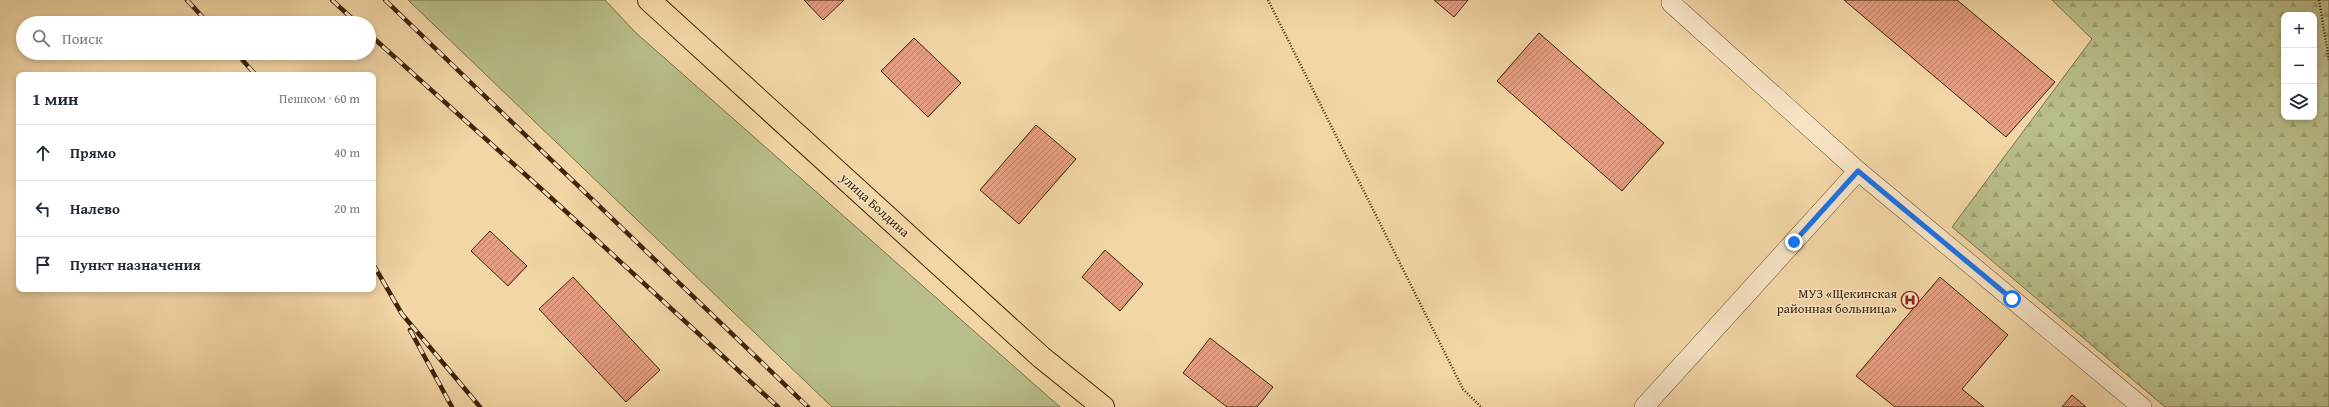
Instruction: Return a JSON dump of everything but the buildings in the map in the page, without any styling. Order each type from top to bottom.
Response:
[{"type":"main road","name":"улица Болдина","points":[[649,0],[1041,357],[1103,407]]},
{"type":"lane","points":[[1670,1],[1858,171],[2142,407]]},
{"type":"lane","points":[[1644,407],[1858,171]]},
{"type":"path","points":[[1268,0],[1463,389],[1481,407]]},
{"type":"path","points":[[2319,0],[2329,60]]},
{"type":"green space","points":[[408,0],[605,0],[635,32],[1060,407],[832,407]]},
{"type":"green space","points":[[2052,0],[2329,0],[2329,407],[2165,407],[1952,227],[2092,39]]},
{"type":"railway","points":[[187,0],[202,16]]},
{"type":"railway","points":[[332,0],[349,16]]},
{"type":"railway","points":[[385,0],[808,407]]},
{"type":"railway","points":[[376,40],[548,195],[778,407]]},
{"type":"railway","points":[[242,60],[253,72]]},
{"type":"railway","points":[[376,269],[402,314],[480,407]]},
{"type":"railway","points":[[410,330],[452,407]]},
{"type":"place","name":"МУЗ «Щекинская районная больница»","points":[[1910,300]]},
{"type":"route","points":[[1794,242],[1858,171],[2012,299]]}]
